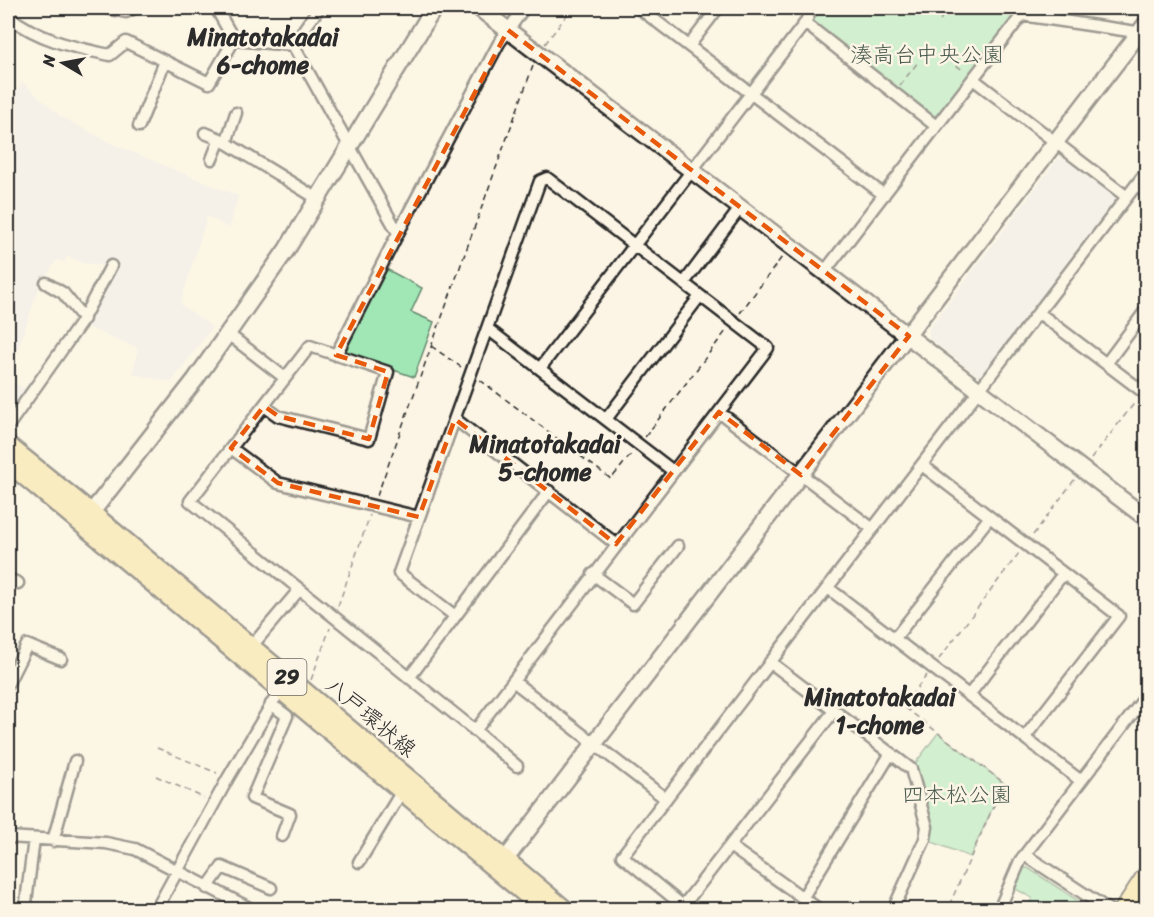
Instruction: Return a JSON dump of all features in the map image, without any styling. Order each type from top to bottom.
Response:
[{"type":"highway","points":[[1125,909],[1146,878]]},
{"type":"main road","name":"八戸環状線","points":[[8,445],[86,518],[501,865],[543,909]]},
{"type":"main road","name":"八戸環状線","points":[[8,463],[86,518],[251,647],[285,683],[402,791],[501,865],[566,909]]},
{"type":"street","points":[[106,8],[126,12],[135,8]]},
{"type":"street","points":[[216,8],[234,40]]},
{"type":"street","points":[[86,518],[228,334],[318,199],[434,8]]},
{"type":"street","points":[[479,8],[693,169],[1146,518]]},
{"type":"street","points":[[336,355],[508,30],[524,8]]},
{"type":"street","points":[[639,8],[884,195]]},
{"type":"street","points":[[689,46],[718,8]]},
{"type":"street","points":[[540,367],[805,24],[812,8]]},
{"type":"street","points":[[293,45],[316,9]]},
{"type":"street","points":[[825,271],[1023,15],[1144,30]]},
{"type":"street","points":[[8,16],[27,31],[59,44],[110,55],[126,42],[209,83],[234,40]]},
{"type":"street","points":[[805,24],[936,126]]},
{"type":"street","points":[[501,865],[1144,30]]},
{"type":"street","points":[[234,40],[293,45]]},
{"type":"street","points":[[293,45],[399,233]]},
{"type":"street","points":[[139,126],[165,61]]},
{"type":"street","points":[[973,79],[1127,197]]},
{"type":"street","points":[[212,159],[236,113]]},
{"type":"street","points":[[205,133],[223,141],[318,199]]},
{"type":"street","points":[[834,711],[686,908],[622,856],[1146,172]]},
{"type":"street","points":[[455,616],[399,573],[540,181],[547,178],[768,348],[478,727],[472,728]]},
{"type":"street","points":[[684,283],[741,207]]},
{"type":"street","points":[[8,426],[84,319],[111,267]]},
{"type":"street","points":[[46,284],[63,293],[84,319]]},
{"type":"street","points":[[607,418],[700,296]]},
{"type":"street","points":[[1106,364],[1146,310]]},
{"type":"street","points":[[1039,313],[1146,394]]},
{"type":"street","points":[[488,329],[607,418],[673,471]]},
{"type":"street","points":[[228,334],[285,378]]},
{"type":"street","points":[[264,406],[278,416],[369,439],[388,372],[310,346],[190,501],[517,766]]},
{"type":"street","points":[[719,412],[873,529]]},
{"type":"street","points":[[455,420],[616,544]]},
{"type":"street","points":[[231,448],[278,483],[419,518]]},
{"type":"street","points":[[922,465],[1119,616],[1025,737]]},
{"type":"street","points":[[409,678],[549,491]]},
{"type":"street","points":[[895,638],[989,518]]},
{"type":"street","points":[[593,574],[633,604],[678,546]]},
{"type":"street","points":[[969,695],[1063,574]]},
{"type":"street","points":[[828,588],[1081,781]]},
{"type":"street","points":[[251,647],[299,590]]},
{"type":"street","points":[[8,683],[27,645],[61,658]]},
{"type":"street","points":[[770,662],[911,769],[927,827],[925,838],[893,909]]},
{"type":"street","points":[[513,681],[666,799]]},
{"type":"street","points":[[156,909],[228,778],[285,683]]},
{"type":"street","points":[[999,909],[1025,855],[1146,696]]},
{"type":"street","points":[[271,704],[287,716],[252,798],[290,814],[282,836]]},
{"type":"street","points":[[803,897],[891,753]]},
{"type":"street","points":[[53,841],[75,761]]},
{"type":"street","points":[[359,862],[402,791]]},
{"type":"street","points":[[8,837],[106,843],[135,849],[207,888],[253,909]]},
{"type":"street","points":[[25,909],[34,839]]},
{"type":"street","points":[[731,847],[820,909]]},
{"type":"street","points":[[1025,855],[1093,906],[1108,909]]},
{"type":"street","points":[[207,888],[222,867],[272,888]]},
{"type":"lane","points":[[1135,187],[1146,195]]},
{"type":"path","points":[[309,686],[538,52],[572,8]]},
{"type":"path","points":[[940,21],[946,8]]},
{"type":"path","points":[[948,59],[973,79]]},
{"type":"path","points":[[894,93],[919,61]]},
{"type":"path","points":[[157,748],[228,778]]},
{"type":"path","points":[[156,776],[181,785],[215,804]]},
{"type":"highlighted area","points":[[508,30],[909,336],[801,475],[719,412],[616,544],[455,419],[419,517],[278,483],[231,448],[264,406],[278,416],[369,439],[388,372],[336,355]]},
{"type":"shaded area","points":[[22,82],[60,116],[112,144],[238,196],[229,228],[207,216],[180,304],[212,327],[171,382],[133,374],[138,348],[80,324],[111,266],[83,263],[67,256],[64,262],[56,260],[38,290],[8,378],[8,110]]},
{"type":"shaded area","points":[[1058,159],[1068,159],[1120,199],[983,376],[978,376],[929,338],[929,329]]},
{"type":"shaded area","points":[[8,380],[33,393],[8,426]]},
{"type":"green space","name":"湊高台中央公園","points":[[819,8],[1020,8],[938,116],[932,116],[814,26],[813,20]]},
{"type":"green space","points":[[386,269],[422,288],[411,312],[434,322],[414,377],[347,354],[345,348]]},
{"type":"green space","name":"四本松公園","points":[[938,733],[1004,783],[970,857],[925,839],[911,769]]},
{"type":"green space","points":[[1023,868],[1028,868],[1080,902],[1076,909],[1028,909],[1032,898],[1014,888]]},
{"type":"district","name":"Minatotakadai 6-chome","points":[[263,51]]},
{"type":"district","name":"Minatotakadai 5-chome","points":[[545,458]]},
{"type":"district","name":"Minatotakadai 1-chome","points":[[880,711]]}]
